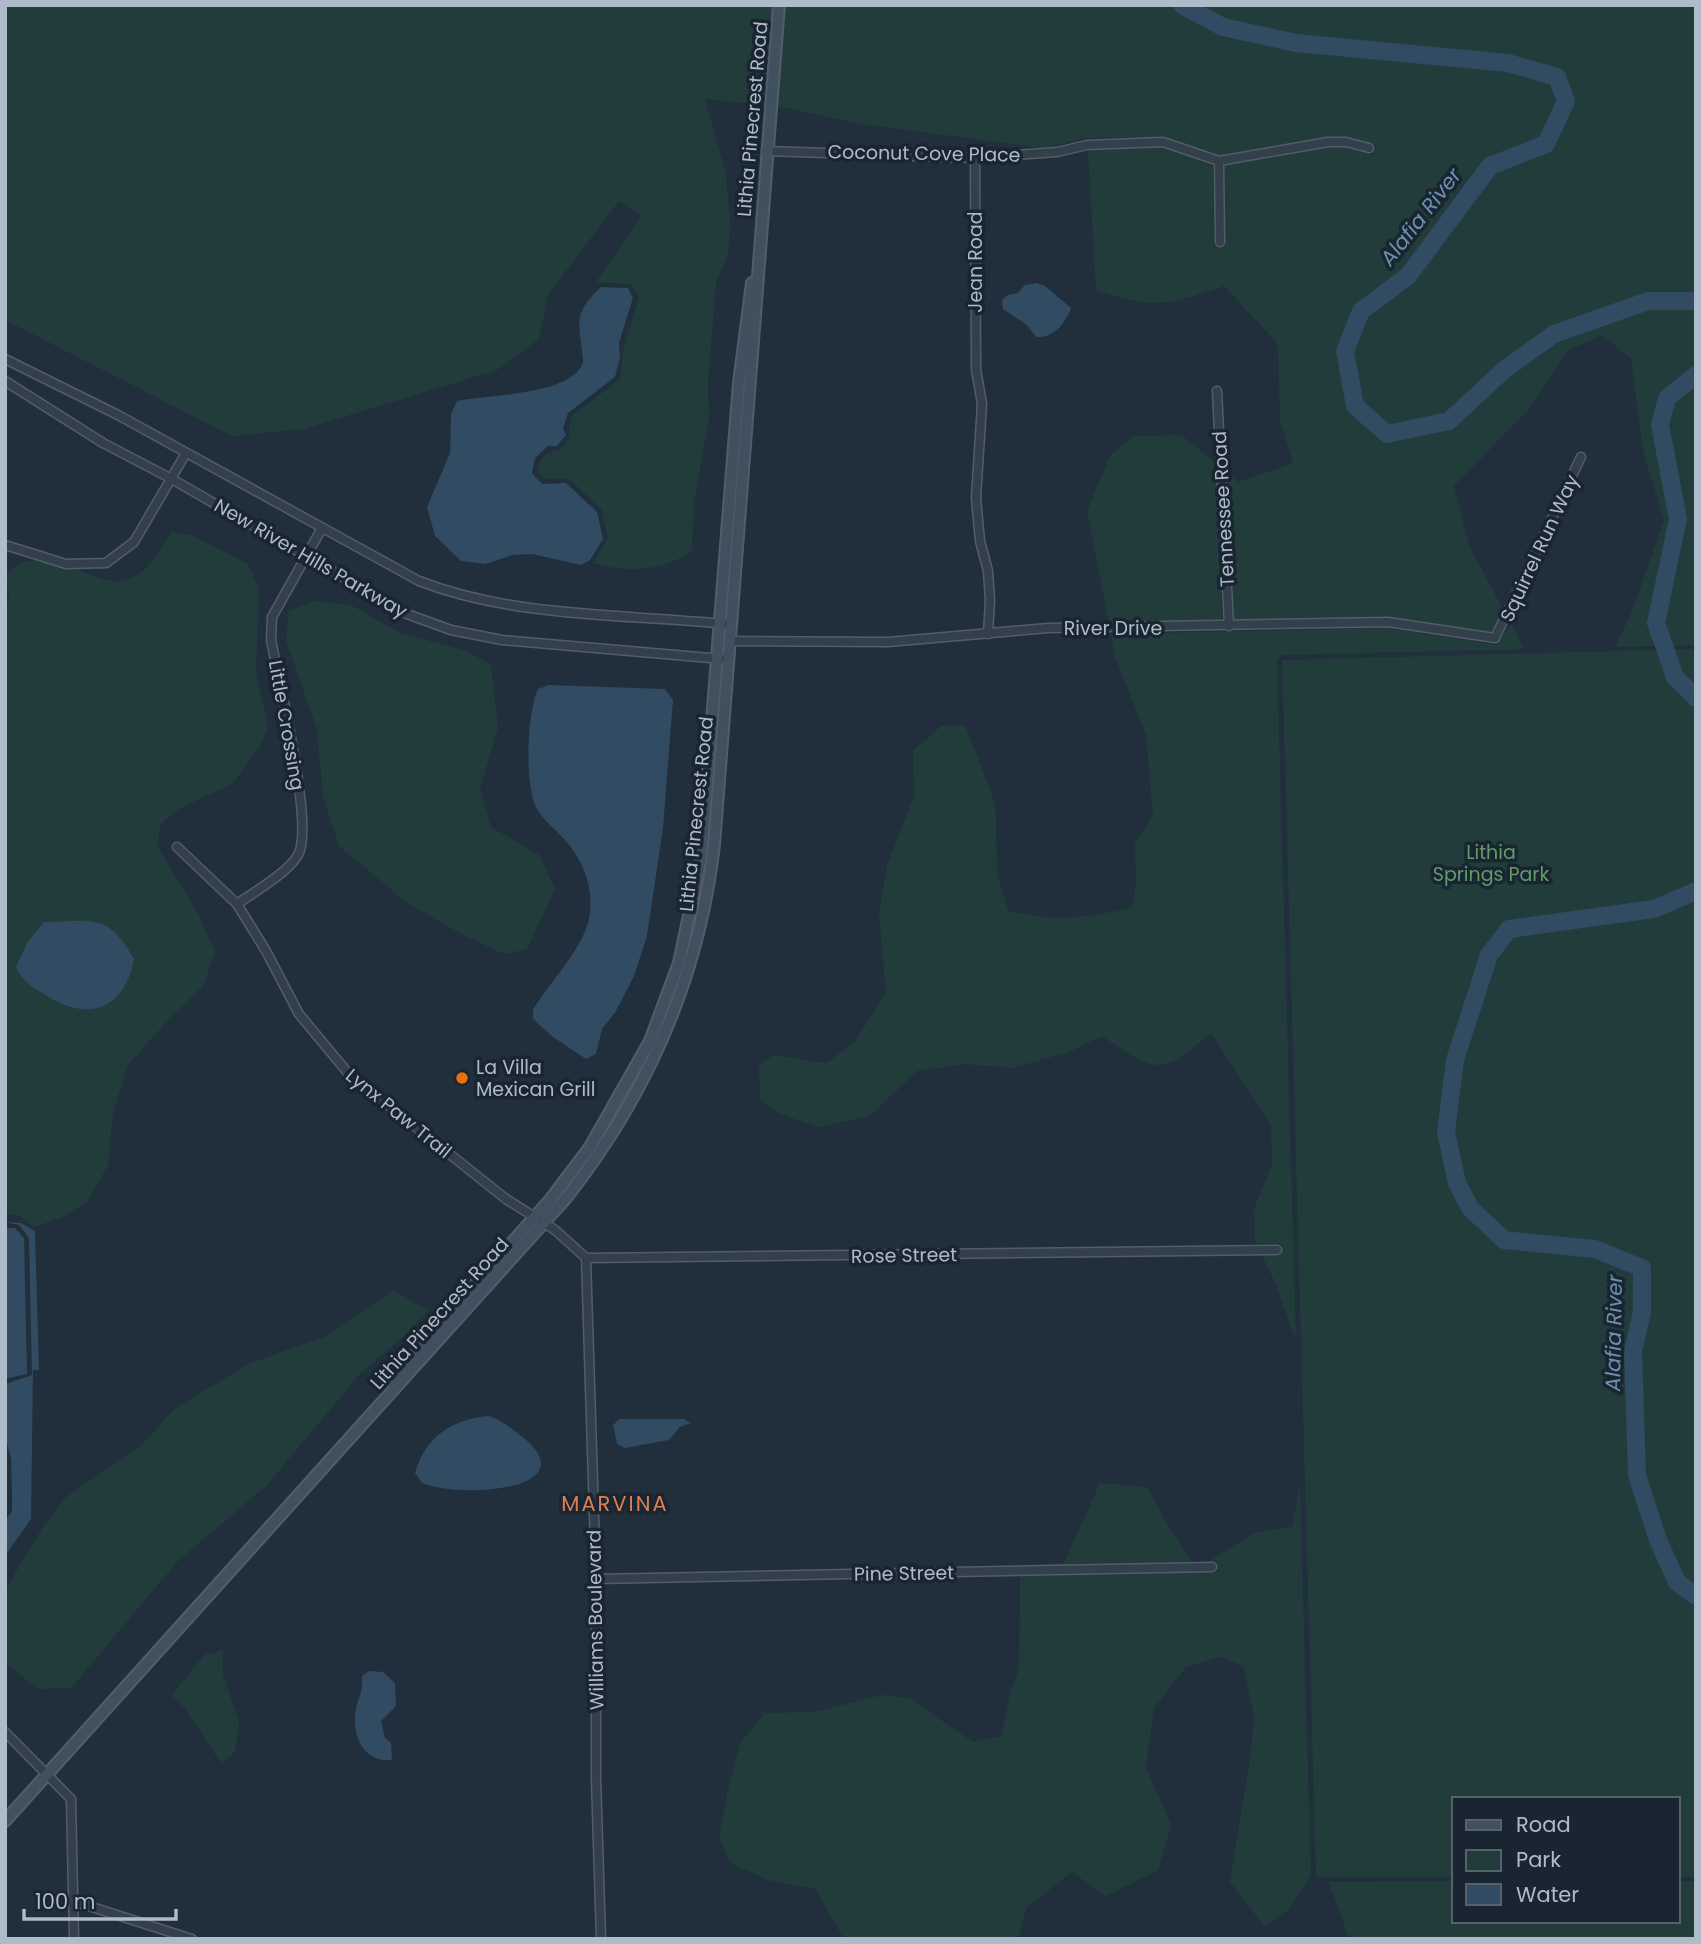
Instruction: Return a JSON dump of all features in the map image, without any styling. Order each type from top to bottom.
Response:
[{"type":"main road","name":"Lithia Pinecrest Road","points":[[5,1821],[604,1147],[640,1088],[667,1028],[688,969],[712,866],[726,624],[779,5]]},
{"type":"main road","name":"Lithia Pinecrest Road","points":[[724,659],[730,640],[726,624]]},
{"type":"street","name":"Coconut Cove Place","points":[[766,150],[975,158],[1057,152],[1087,145],[1163,142],[1219,161],[1328,142],[1346,142],[1369,148]]},
{"type":"street","name":"Jean Road","points":[[975,158],[976,366],[982,404],[976,498],[990,600],[988,634]]},
{"type":"street","points":[[1219,161],[1220,242]]},
{"type":"street","name":"New River Hills Parkway","points":[[5,359],[118,415],[419,581],[460,597],[503,605],[726,624]]},
{"type":"street","name":"New River Hills Parkway","points":[[5,382],[103,443],[170,478],[407,614],[451,630],[502,640],[724,659]]},
{"type":"street","name":"Tennessee Road","points":[[1217,391],[1229,626]]},
{"type":"street","points":[[5,545],[66,564],[106,563],[134,542],[186,453]]},
{"type":"street","name":"Squirrel Run Way","points":[[1495,638],[1581,457]]},
{"type":"street","name":"Little Crossing","points":[[237,904],[277,876],[298,855],[304,837],[302,807],[271,640],[272,617],[322,528]]},
{"type":"street","name":"River Drive","points":[[730,640],[888,642],[1048,628],[1388,622],[1495,638]]},
{"type":"street","name":"Lynx Paw Trail","points":[[177,847],[237,904],[299,1014],[348,1073],[506,1199],[540,1219]]},
{"type":"street","points":[[540,1219],[586,1258]]},
{"type":"street","name":"Rose Street","points":[[586,1258],[1277,1250]]},
{"type":"street","name":"Williams Boulevard","points":[[586,1258],[596,1579],[596,1779],[601,1939]]},
{"type":"street","name":"Pine Street","points":[[596,1579],[1212,1567]]},
{"type":"street","points":[[5,1732],[71,1798],[74,1939]]},
{"type":"street","points":[[73,1901],[192,1939]]},
{"type":"green space","points":[[5,5],[774,5],[764,105],[705,99],[726,174],[730,224],[728,254],[716,283],[708,382],[709,419],[694,502],[692,550],[670,563],[644,568],[618,568],[593,563],[608,539],[602,510],[569,479],[544,479],[537,472],[544,456],[560,450],[570,437],[572,416],[620,379],[624,346],[639,298],[630,284],[596,282],[642,216],[619,201],[548,295],[539,339],[497,370],[304,429],[232,436],[5,320]]},
{"type":"green space","points":[[785,5],[1696,5],[1696,645],[1615,647],[1633,609],[1664,520],[1643,451],[1631,359],[1602,335],[1569,350],[1528,410],[1454,486],[1469,545],[1504,611],[1491,633],[1388,617],[1234,621],[1227,472],[1239,482],[1293,463],[1280,422],[1278,344],[1224,286],[1160,303],[1146,303],[1096,290],[1088,151],[1162,147],[1213,165],[1214,247],[1225,247],[1225,165],[1328,147],[1345,147],[1373,155],[1376,145],[1347,137],[1327,137],[1219,156],[1163,137],[1086,138],[1043,148],[862,124],[776,106]]},
{"type":"green space","points":[[1181,435],[1215,462],[1222,621],[1109,623],[1087,511],[1110,456],[1133,436]]},
{"type":"green space","points":[[171,532],[191,535],[248,564],[259,589],[256,672],[268,726],[261,745],[233,783],[175,811],[160,825],[158,848],[198,913],[215,952],[203,986],[128,1065],[113,1113],[108,1165],[88,1201],[63,1217],[33,1227],[19,1216],[5,1214],[5,615],[9,599],[5,573],[24,562],[46,560],[101,578],[118,581],[135,577],[152,561]]},
{"type":"green space","points":[[313,601],[351,605],[400,633],[467,651],[491,665],[498,728],[480,788],[491,827],[539,855],[555,889],[527,949],[504,954],[465,936],[407,903],[339,846],[323,797],[317,729],[286,641],[289,611]]},
{"type":"green space","points":[[1511,624],[1524,649],[1282,655],[1277,660],[1296,1341],[1275,1282],[1262,1256],[1282,1255],[1282,1245],[1255,1243],[1254,1209],[1272,1164],[1271,1125],[1211,1033],[1179,1057],[1158,1065],[1135,1057],[1102,1036],[1069,1052],[1012,1068],[964,1064],[917,1071],[870,1116],[818,1127],[780,1114],[760,1099],[759,1065],[773,1055],[826,1063],[854,1043],[886,993],[879,914],[887,865],[914,796],[913,751],[941,726],[965,725],[990,789],[996,813],[997,872],[1008,911],[1055,917],[1100,914],[1132,907],[1136,883],[1135,844],[1153,814],[1146,735],[1115,657],[1111,634],[1387,628],[1497,645]]},
{"type":"green space","name":"Lithia Springs Park","points":[[1696,649],[1696,1877],[1680,1877],[1680,1797],[1452,1797],[1452,1877],[1316,1877],[1282,660]]},
{"type":"green space","points":[[394,1291],[428,1310],[405,1335],[358,1376],[266,1486],[177,1562],[71,1688],[38,1689],[5,1663],[5,1590],[43,1527],[66,1497],[141,1446],[173,1410],[248,1364],[324,1337]]},
{"type":"green space","points":[[1100,1483],[1147,1487],[1193,1562],[1021,1566],[1064,1563]]},
{"type":"green space","points":[[1300,1485],[1311,1876],[1288,1910],[1264,1926],[1230,1882],[1250,1759],[1254,1715],[1243,1666],[1219,1657],[1186,1667],[1154,1708],[1146,1767],[1171,1825],[1158,1870],[1106,1896],[1072,1872],[1026,1908],[1018,1939],[844,1939],[815,1889],[767,1880],[729,1862],[719,1837],[727,1793],[740,1744],[764,1713],[815,1712],[882,1695],[910,1699],[973,1742],[1002,1736],[1010,1692],[1019,1669],[1020,1576],[1217,1572],[1217,1562],[1208,1562],[1254,1533],[1292,1527]]},
{"type":"green space","points":[[223,1650],[223,1674],[239,1723],[235,1752],[221,1763],[186,1710],[172,1695],[204,1655]]},
{"type":"green space","points":[[1452,1881],[1452,1923],[1680,1923],[1680,1881],[1696,1881],[1696,1939],[1349,1939],[1330,1885],[1324,1882]]},
{"type":"water","points":[[1036,283],[1045,286],[1071,308],[1058,329],[1042,337],[1036,337],[1027,325],[1003,309],[1002,300],[1008,295],[1018,293],[1025,285]]},
{"type":"water","points":[[601,287],[628,288],[633,298],[619,343],[620,357],[615,377],[568,413],[563,428],[566,435],[557,446],[548,446],[535,458],[532,473],[542,484],[566,483],[597,512],[603,539],[590,560],[581,565],[532,554],[513,555],[485,564],[461,561],[435,536],[427,507],[450,453],[451,414],[457,401],[528,392],[564,381],[576,373],[583,362],[579,329],[581,313]]},
{"type":"water","points":[[549,685],[665,689],[673,700],[663,828],[647,936],[634,976],[616,1011],[602,1029],[596,1054],[586,1059],[553,1037],[533,1019],[533,1010],[579,943],[589,919],[590,908],[589,885],[581,864],[569,845],[537,809],[530,784],[528,749],[531,715],[538,689]]},
{"type":"water","points":[[87,921],[107,926],[116,933],[134,959],[123,989],[114,999],[91,1009],[77,1008],[47,996],[25,980],[16,967],[27,943],[44,922]]},
{"type":"water","points":[[5,1222],[21,1223],[35,1231],[39,1370],[33,1370],[31,1519],[5,1556],[5,1521],[12,1511],[12,1492],[11,1459],[5,1435],[5,1384],[32,1375],[29,1238],[19,1225]]},
{"type":"water","points":[[5,1228],[15,1228],[24,1238],[27,1374],[5,1379]]},
{"type":"water","points":[[489,1416],[504,1423],[525,1439],[539,1457],[539,1470],[528,1480],[485,1490],[438,1488],[422,1483],[415,1473],[433,1440],[463,1421]]},
{"type":"water","points":[[620,1419],[684,1419],[691,1423],[680,1427],[669,1440],[625,1448],[617,1444],[613,1425]]},
{"type":"water","points":[[369,1671],[383,1672],[395,1683],[396,1706],[381,1721],[385,1738],[391,1743],[392,1760],[374,1757],[367,1752],[358,1738],[356,1709],[362,1676]]},
{"type":"waterway","name":"Alafia River","points":[[1182,5],[1223,27],[1296,43],[1508,63],[1557,77],[1566,101],[1546,144],[1490,166],[1408,276],[1361,311],[1345,351],[1355,406],[1387,434],[1449,421],[1504,370],[1554,334],[1648,301],[1696,301]]},
{"type":"waterway","name":"Alafia River","points":[[1696,375],[1667,398],[1660,425],[1678,519],[1656,623],[1675,677],[1696,698]]},
{"type":"waterway","name":"Alafia River","points":[[1696,891],[1654,909],[1509,929],[1489,955],[1455,1060],[1446,1132],[1457,1183],[1470,1208],[1504,1240],[1595,1249],[1642,1268],[1642,1312],[1633,1352],[1637,1475],[1658,1540],[1677,1582],[1696,1596]]},
{"type":"place","name":"La Villa Mexican Grill","points":[[462,1078]]},
{"type":"district","name":"MARVINA","points":[[615,1504]]}]
